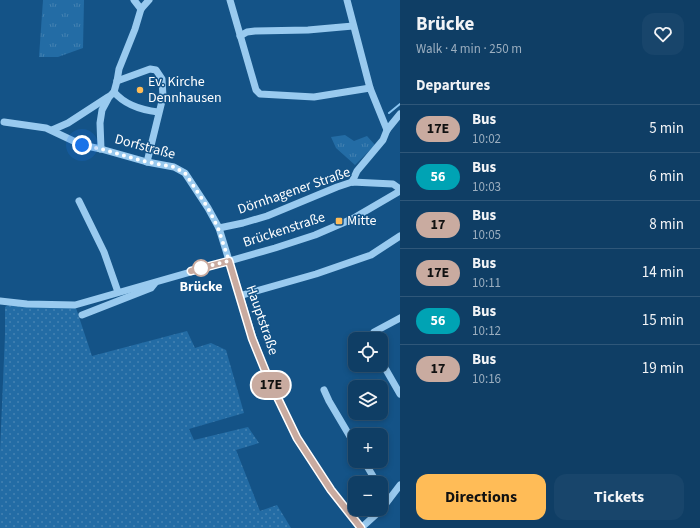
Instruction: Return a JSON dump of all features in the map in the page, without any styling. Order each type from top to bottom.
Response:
[{"type":"street","points":[[134,0],[141,9]]},
{"type":"street","points":[[101,149],[100,123],[102,110],[117,81],[118,69],[135,29],[141,9],[150,0]]},
{"type":"street","points":[[230,0],[256,90],[260,94],[314,97],[370,88]]},
{"type":"street","points":[[347,0],[370,88],[387,130]]},
{"type":"street","points":[[240,36],[247,32],[255,31],[308,30],[353,26]]},
{"type":"street","points":[[117,81],[150,69],[156,70],[162,79],[163,97],[158,112],[147,162]]},
{"type":"street","points":[[111,94],[139,109],[158,112]]},
{"type":"street","points":[[52,130],[68,123],[111,94]]},
{"type":"street","points":[[352,182],[357,172],[383,140],[387,130],[400,114]]},
{"type":"street","name":"Dorfstraße","points":[[4,122],[27,124],[52,130],[82,145],[147,162],[174,167],[185,173],[208,208],[218,228],[229,261]]},
{"type":"street","name":"Dörnhagener Straße","points":[[218,228],[267,216],[352,182],[393,184],[400,190]]},
{"type":"street","name":"Brückenstraße","points":[[82,315],[151,288],[157,281],[315,235],[352,219],[400,190]]},
{"type":"street","points":[[79,201],[104,252],[118,292]]},
{"type":"street","points":[[239,296],[316,274],[371,255],[400,236]]},
{"type":"street","name":"Hauptstraße","points":[[229,261],[252,338],[269,380],[297,438],[331,490],[361,528]]},
{"type":"street","points":[[0,301],[27,304],[75,305],[157,281]]},
{"type":"street","points":[[374,332],[399,320]]},
{"type":"street","points":[[387,372],[400,394]]},
{"type":"street","points":[[324,390],[328,401],[348,434]]},
{"type":"street","points":[[388,500],[400,485]]},
{"type":"street","points":[[361,528],[374,516]]},
{"type":"green space","points":[[43,0],[84,0],[83,48],[58,57],[39,57]]},
{"type":"green space","points":[[345,135],[354,141],[367,136],[375,145],[355,165],[336,148],[331,137]]},
{"type":"green space","points":[[11,303],[75,305],[92,356],[187,331],[195,348],[211,343],[226,350],[244,413],[189,429],[194,440],[248,427],[259,443],[236,450],[260,511],[277,505],[291,528],[0,528],[0,451],[5,307]]},
{"type":"waterway","points":[[389,113],[400,104]]},
{"type":"bus line","name":"17E","points":[[191,271],[229,261],[252,338],[269,380],[297,438],[331,490],[361,528]]},
{"type":"place","name":"Ev. Kirche Dennhausen","points":[[140,90]]},
{"type":"place","name":"Mitte","points":[[339,221]]},
{"type":"place","name":"Brücke","points":[[201,268]]},
{"type":"route","points":[[82,145],[147,162],[174,167],[185,173],[208,208],[218,228],[229,261],[201,268]]}]
